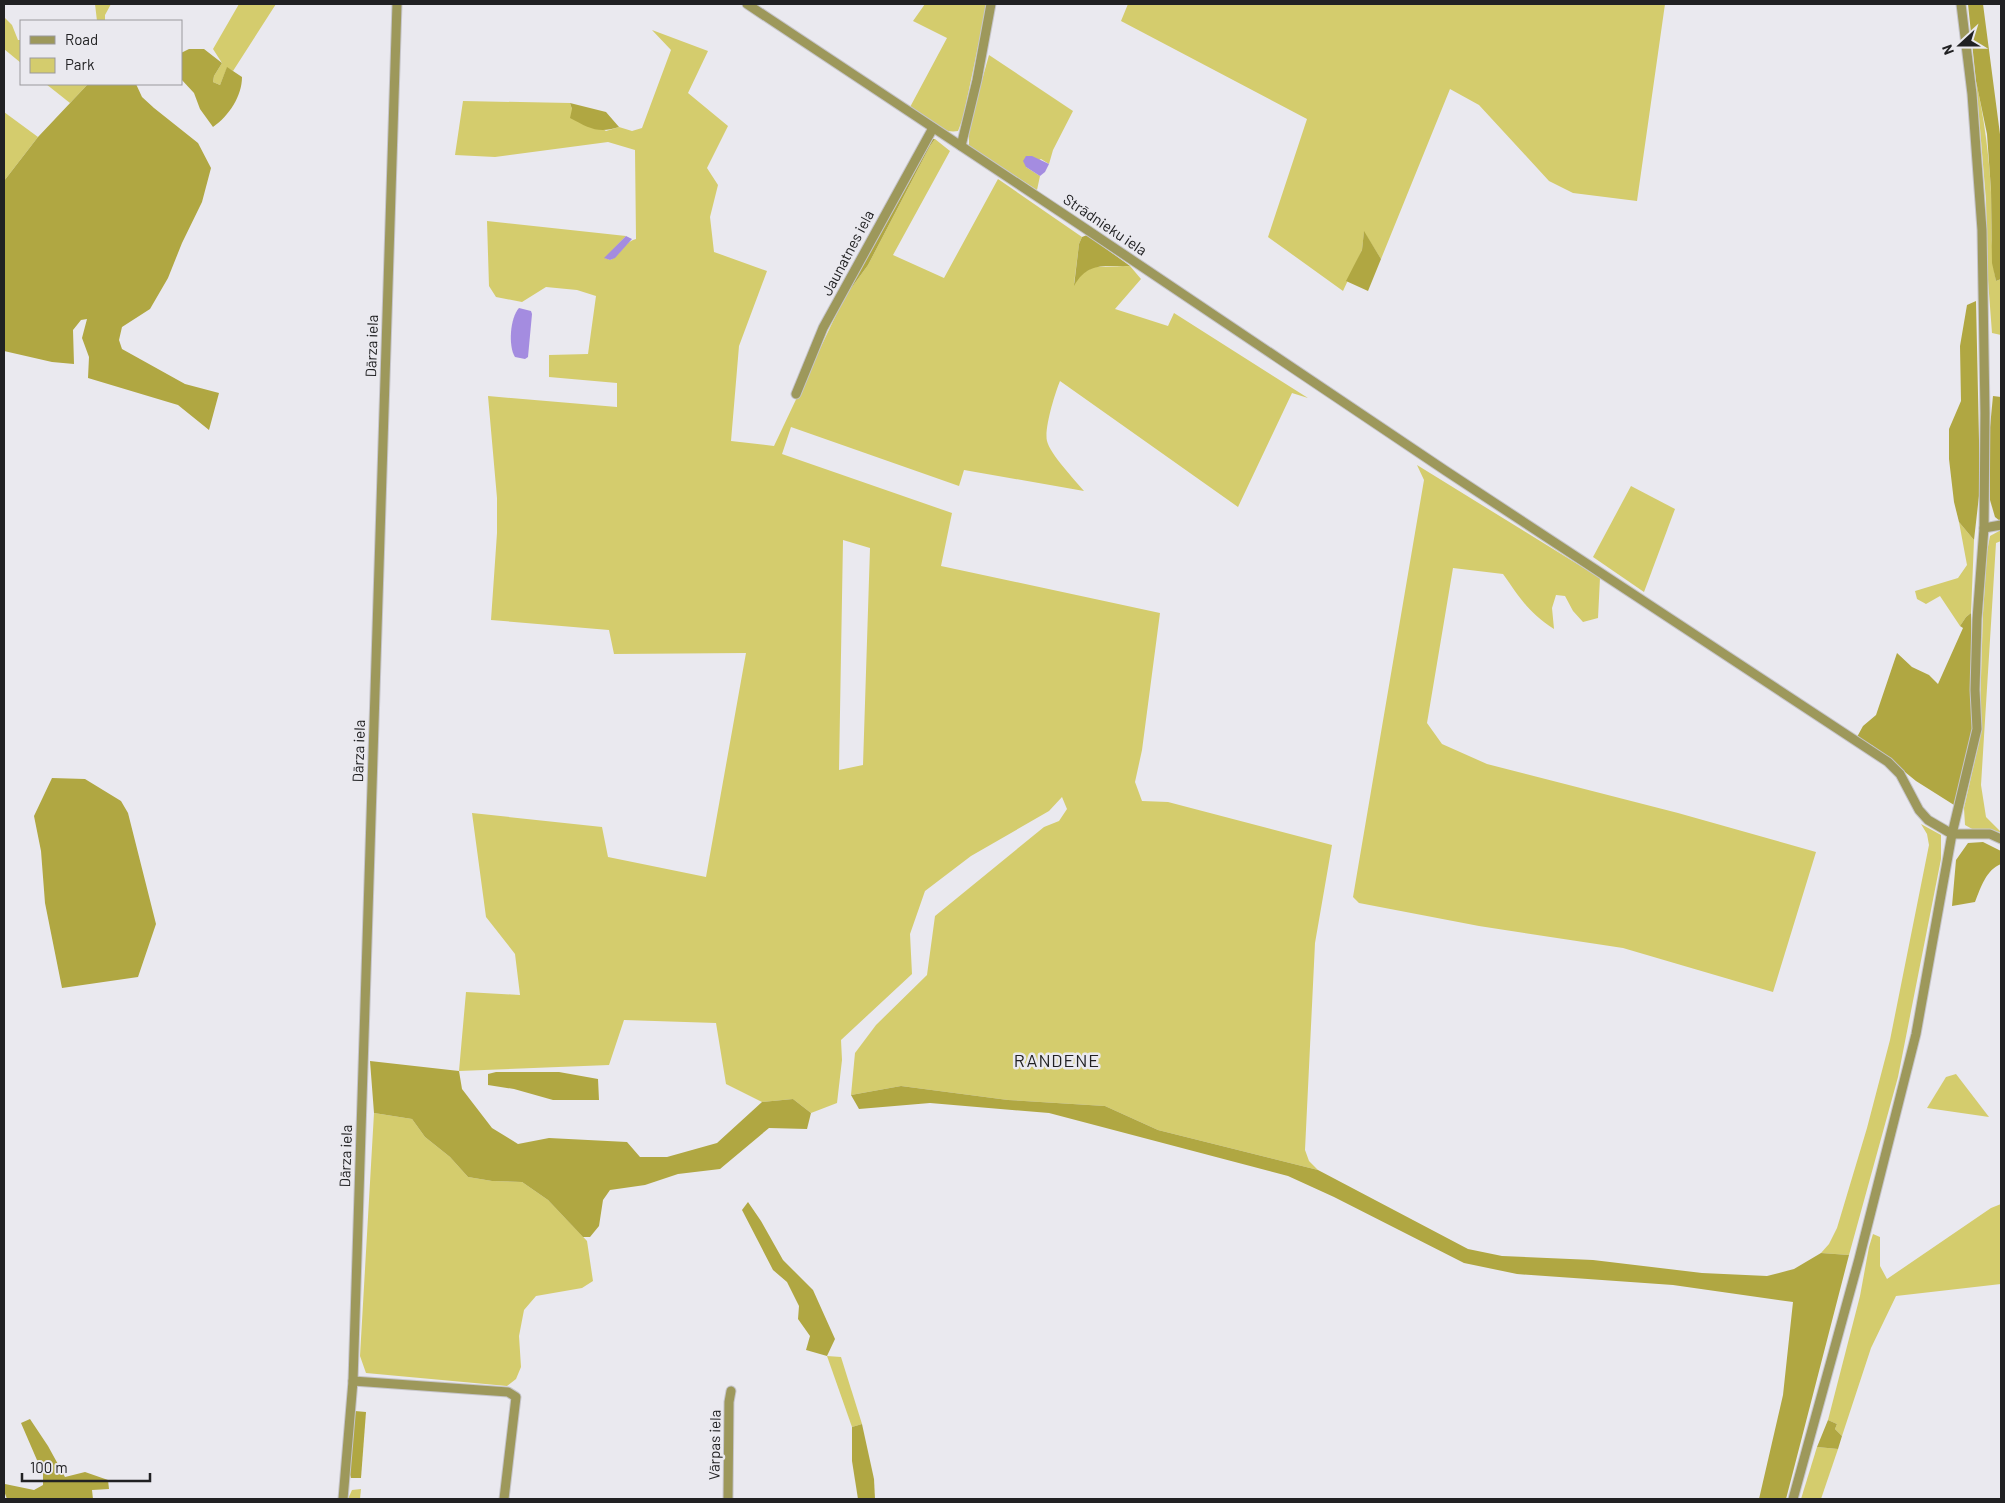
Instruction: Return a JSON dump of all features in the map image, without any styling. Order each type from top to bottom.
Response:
[{"type":"street","name":"Dārza iela","points":[[343,1499],[353,1381],[397,4]]},
{"type":"street","name":"Strādnieku iela","points":[[747,4],[1446,471],[1888,762],[1900,774],[1919,810],[1928,820],[1952,834]]},
{"type":"street","points":[[961,146],[977,80],[991,4]]},
{"type":"street","points":[[1793,1499],[1859,1259],[1916,1034],[1952,834],[1977,729],[1975,690],[1977,619],[1984,528],[1985,413],[1982,230],[1972,94],[1961,4]]},
{"type":"street","name":"Jaunatnes iela","points":[[796,394],[823,328],[932,128]]},
{"type":"street","points":[[1984,528],[2001,525]]},
{"type":"street","points":[[1952,834],[1990,834],[2001,839]]},
{"type":"street","points":[[353,1381],[508,1392],[516,1397],[504,1499]]},
{"type":"street","name":"Vārpas iela","points":[[728,1499],[729,1402],[731,1391]]},
{"type":"green space","points":[[95,4],[111,4],[105,15],[105,20],[97,20]]},
{"type":"green space","points":[[239,4],[276,4],[233,71],[227,68],[220,85],[213,82],[214,76],[222,63],[213,49]]},
{"type":"green space","points":[[925,4],[987,4],[963,118],[958,131],[939,128],[909,109],[947,38],[913,21]]},
{"type":"green space","points":[[1128,4],[1665,4],[1637,201],[1573,193],[1549,181],[1479,105],[1450,89],[1381,259],[1364,232],[1362,250],[1343,291],[1268,237],[1307,119],[1121,21]]},
{"type":"green space","points":[[4,17],[12,25],[18,40],[20,40],[20,62],[4,49]]},
{"type":"green space","points":[[652,30],[708,51],[688,93],[728,126],[707,168],[718,185],[710,217],[714,252],[767,271],[739,346],[731,441],[774,446],[844,298],[868,265],[935,139],[950,151],[893,255],[944,278],[998,179],[1082,237],[1079,244],[1074,284],[1081,274],[1094,267],[1130,266],[1141,279],[1115,309],[1168,326],[1174,313],[1308,398],[1292,393],[1238,507],[1060,381],[1048,420],[1047,441],[1058,460],[1084,491],[964,470],[959,486],[791,427],[782,454],[952,513],[941,566],[1160,613],[1142,750],[1135,782],[1142,801],[1168,802],[1332,845],[1315,943],[1305,1150],[1309,1161],[1318,1170],[1158,1130],[1105,1106],[1008,1100],[901,1086],[851,1095],[855,1053],[876,1025],[927,975],[935,916],[1044,827],[1059,821],[1067,809],[1062,797],[1049,811],[971,856],[925,891],[910,934],[912,974],[841,1040],[842,1060],[837,1103],[811,1113],[793,1099],[762,1102],[726,1084],[716,1023],[624,1020],[609,1065],[459,1071],[466,992],[520,995],[515,954],[486,917],[472,813],[602,827],[608,857],[706,877],[746,653],[614,654],[609,630],[491,620],[497,533],[497,498],[488,396],[617,407],[617,383],[549,377],[549,355],[588,354],[596,296],[577,290],[546,287],[522,302],[496,297],[489,286],[487,221],[626,236],[605,258],[610,260],[632,240],[636,239],[635,150],[608,142],[495,157],[455,155],[463,101],[570,103],[572,109],[606,131],[619,127],[632,131],[642,128],[671,50]],"holes":[[[843,540],[870,548],[863,765],[839,770]]]},
{"type":"green space","points":[[989,55],[1073,111],[1053,150],[1049,164],[1041,159],[1026,167],[1040,176],[1037,190],[969,146],[969,127]]},
{"type":"green space","points":[[1976,81],[1984,122],[1989,164],[1994,270],[1996,281],[2001,279],[2001,335],[1992,333],[1988,280],[1986,200]]},
{"type":"green space","points":[[47,85],[87,85],[70,103]]},
{"type":"green space","points":[[4,112],[38,137],[4,181]]},
{"type":"green space","points":[[1417,465],[1600,578],[1598,618],[1583,622],[1573,611],[1565,596],[1556,595],[1552,608],[1554,629],[1531,610],[1503,574],[1453,568],[1427,723],[1442,744],[1487,764],[1678,813],[1816,852],[1773,992],[1623,948],[1479,926],[1359,903],[1353,897],[1424,480]]},
{"type":"green space","points":[[1631,486],[1675,509],[1644,592],[1593,557]]},
{"type":"green space","points":[[1959,522],[1974,540],[1971,613],[1960,626],[1940,596],[1926,604],[1917,599],[1915,591],[1958,578],[1967,565]]},
{"type":"green space","points":[[2001,530],[2001,541],[1996,543],[1981,785],[1986,817],[2001,832],[1974,830],[1965,825],[1964,808],[1979,742],[1987,552],[1990,536]]},
{"type":"green space","points":[[1921,824],[1941,835],[1941,859],[1898,1077],[1849,1255],[1821,1253],[1829,1244],[1837,1228],[1867,1128],[1890,1040],[1929,845],[1927,834]]},
{"type":"green space","points":[[1956,1074],[1989,1117],[1927,1108],[1946,1077]]},
{"type":"green space","points":[[374,1113],[412,1119],[425,1137],[450,1157],[468,1177],[492,1181],[522,1182],[548,1200],[587,1241],[593,1281],[582,1288],[536,1296],[524,1310],[519,1336],[521,1367],[516,1379],[507,1386],[366,1373],[360,1356]]},
{"type":"green space","points":[[2001,1204],[2001,1284],[1896,1296],[1871,1348],[1842,1436],[1835,1429],[1837,1424],[1828,1420],[1860,1296],[1873,1234],[1880,1237],[1880,1266],[1887,1279],[1991,1208]]},
{"type":"green space","points":[[827,1356],[841,1357],[862,1424],[852,1427]]},
{"type":"green space","points":[[1817,1447],[1838,1449],[1821,1499],[1801,1499]]},
{"type":"green space","points":[[361,1489],[360,1499],[348,1499],[352,1490]]},
{"type":"shaded area","points":[[1968,4],[1983,4],[2001,142],[2001,279],[1996,281],[1992,263],[1991,190],[1987,134],[1976,81]]},
{"type":"shaded area","points":[[189,49],[204,49],[222,63],[214,76],[213,82],[220,85],[227,67],[242,77],[240,91],[234,105],[213,127],[200,109],[194,93],[182,80],[182,52]]},
{"type":"shaded area","points":[[87,85],[136,85],[142,97],[198,143],[211,168],[202,202],[182,243],[168,278],[150,309],[122,327],[119,340],[122,349],[185,384],[219,393],[209,430],[178,405],[88,378],[89,357],[82,338],[87,319],[81,320],[73,330],[74,364],[52,362],[4,351],[4,181],[38,137]]},
{"type":"shaded area","points":[[570,103],[606,112],[619,127],[599,130],[583,125],[570,118],[572,109]]},
{"type":"shaded area","points":[[931,139],[935,139],[868,265],[844,298]]},
{"type":"shaded area","points":[[1026,156],[1032,156],[1049,164],[1045,172],[1040,176],[1026,167],[1023,161]]},
{"type":"shaded area","points":[[1364,231],[1381,259],[1368,291],[1346,281],[1362,250]]},
{"type":"shaded area","points":[[1087,235],[1130,266],[1105,266],[1091,269],[1079,278],[1074,286],[1079,244],[1082,237]]},
{"type":"shaded area","points":[[626,236],[632,239],[615,258],[610,260],[604,258]]},
{"type":"shaded area","points":[[1976,301],[1980,487],[1974,540],[1959,522],[1954,502],[1949,459],[1949,429],[1961,401],[1960,346],[1967,305]]},
{"type":"shaded area","points":[[519,308],[531,311],[532,314],[528,357],[525,359],[515,357],[511,346],[512,325]]},
{"type":"shaded area","points":[[1993,396],[2001,397],[2000,521],[1995,517],[1990,500],[1990,427]]},
{"type":"shaded area","points":[[1971,613],[1973,726],[1954,805],[1916,781],[1873,746],[1857,737],[1863,726],[1876,715],[1897,653],[1912,667],[1929,675],[1938,684],[1963,628],[1960,626]]},
{"type":"shaded area","points":[[52,778],[85,779],[121,801],[128,813],[156,924],[138,977],[62,988],[45,903],[41,851],[34,816]]},
{"type":"shaded area","points":[[1983,842],[2001,851],[2001,864],[1991,870],[1975,902],[1952,906],[1956,860],[1968,843]]},
{"type":"shaded area","points":[[370,1061],[459,1071],[462,1089],[492,1128],[518,1144],[549,1138],[627,1142],[640,1157],[667,1157],[717,1143],[762,1102],[793,1099],[811,1113],[807,1129],[769,1128],[720,1169],[678,1174],[645,1185],[610,1190],[603,1200],[599,1226],[590,1237],[583,1237],[548,1200],[522,1182],[492,1181],[468,1177],[450,1157],[425,1137],[412,1119],[374,1113]]},
{"type":"shaded area","points":[[496,1072],[559,1072],[598,1079],[599,1100],[553,1100],[514,1089],[488,1085],[488,1074]]},
{"type":"shaded area","points":[[901,1086],[1008,1100],[1105,1106],[1158,1130],[1318,1170],[1468,1249],[1502,1256],[1593,1260],[1702,1273],[1767,1276],[1794,1269],[1821,1253],[1849,1255],[1786,1499],[1759,1499],[1783,1395],[1793,1302],[1673,1285],[1517,1274],[1464,1263],[1334,1197],[1288,1176],[1049,1113],[930,1103],[859,1109],[851,1095]]},
{"type":"shaded area","points":[[748,1202],[783,1260],[813,1290],[835,1339],[827,1356],[806,1350],[810,1336],[798,1319],[799,1306],[787,1282],[773,1270],[742,1210]]},
{"type":"shaded area","points":[[355,1411],[366,1412],[361,1478],[351,1478],[349,1471]]},
{"type":"shaded area","points":[[30,1419],[65,1477],[85,1472],[108,1480],[109,1489],[92,1490],[93,1499],[7,1499],[4,1491],[5,1484],[34,1490],[43,1485],[43,1474],[21,1423]]},
{"type":"shaded area","points":[[1828,1420],[1837,1424],[1835,1429],[1842,1436],[1838,1449],[1817,1447]]},
{"type":"shaded area","points":[[862,1424],[874,1479],[875,1499],[858,1499],[852,1461],[852,1427]]},
{"type":"district","name":"RANDENE","points":[[1057,1061]]}]
